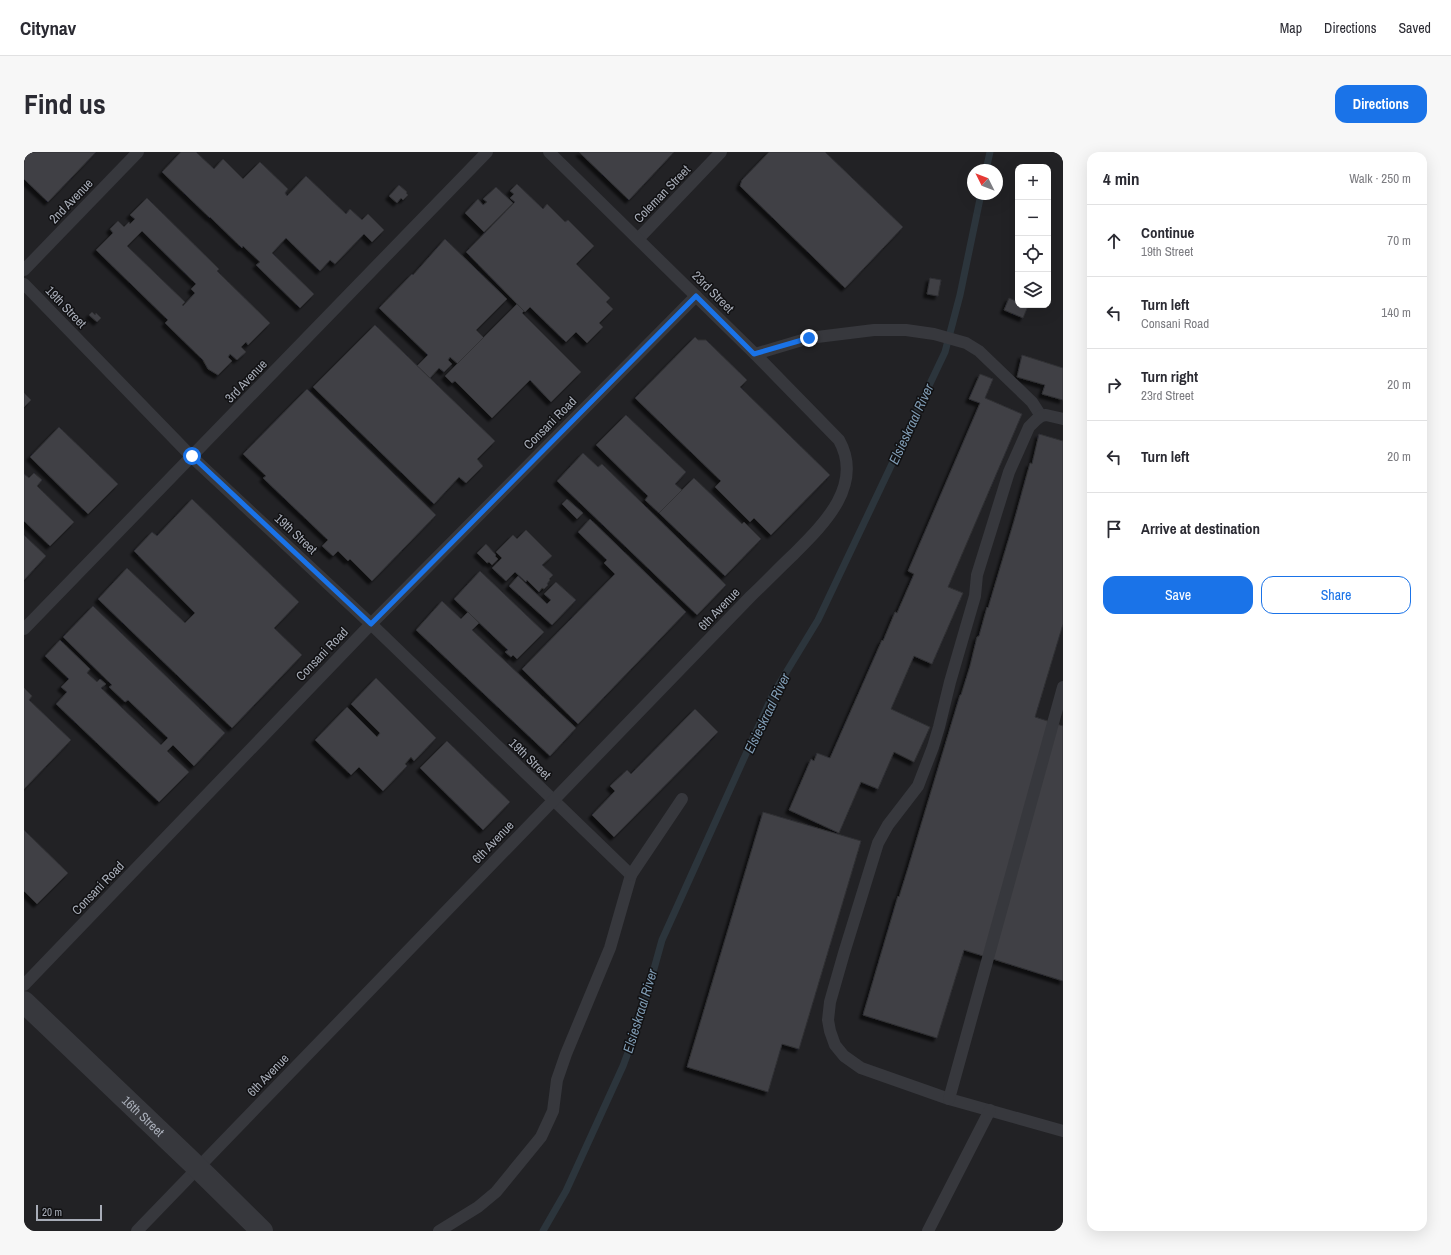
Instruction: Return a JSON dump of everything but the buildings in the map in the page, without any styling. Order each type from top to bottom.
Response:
[{"type":"street","name":"16th Street","points":[[24,1002],[262,1231]]},
{"type":"lane","name":"2nd Avenue","points":[[24,270],[138,152]]},
{"type":"lane","name":"3rd Avenue","points":[[24,629],[487,152]]},
{"type":"lane","name":"23rd Street","points":[[549,152],[638,238],[839,440],[844,449],[846,460]]},
{"type":"lane","name":"Coleman Street","points":[[638,238],[721,152]]},
{"type":"lane","name":"19th Street","points":[[24,284],[192,456],[371,624],[631,875]]},
{"type":"lane","name":"Consani Road","points":[[24,985],[371,624],[696,296]]},
{"type":"lane","points":[[754,354],[809,338],[874,330],[906,330],[934,334],[966,343],[979,351],[1032,402],[1041,416]]},
{"type":"lane","points":[[1063,419],[1046,414],[1041,416],[1029,427],[1009,472],[977,575],[975,596],[933,747],[918,786],[888,825],[878,843],[830,1002],[828,1020],[835,1044],[844,1056],[861,1068],[949,1099],[1063,1131]]},
{"type":"lane","name":"6th Avenue","points":[[137,1231],[744,603],[820,527],[836,504],[843,488],[847,471],[846,460]]},
{"type":"lane","points":[[949,1099],[1063,687]]},
{"type":"lane","points":[[439,1231],[478,1208],[496,1192],[541,1137],[553,1111],[557,1080],[566,1054],[610,948],[631,875],[682,799]]},
{"type":"lane","points":[[928,1231],[990,1110]]},
{"type":"shaded area","points":[[24,152],[1063,152],[1063,1231],[24,1231]]},
{"type":"waterway","name":"Elsieskraal River","points":[[987,164],[990,152]]},
{"type":"waterway","name":"Elsieskraal River","points":[[543,1231],[566,1191],[623,1066],[639,1023],[662,940],[773,694],[818,620],[945,352],[960,295],[980,200]]},
{"type":"route","points":[[192,456],[371,624],[696,296],[754,354],[809,338]]}]
